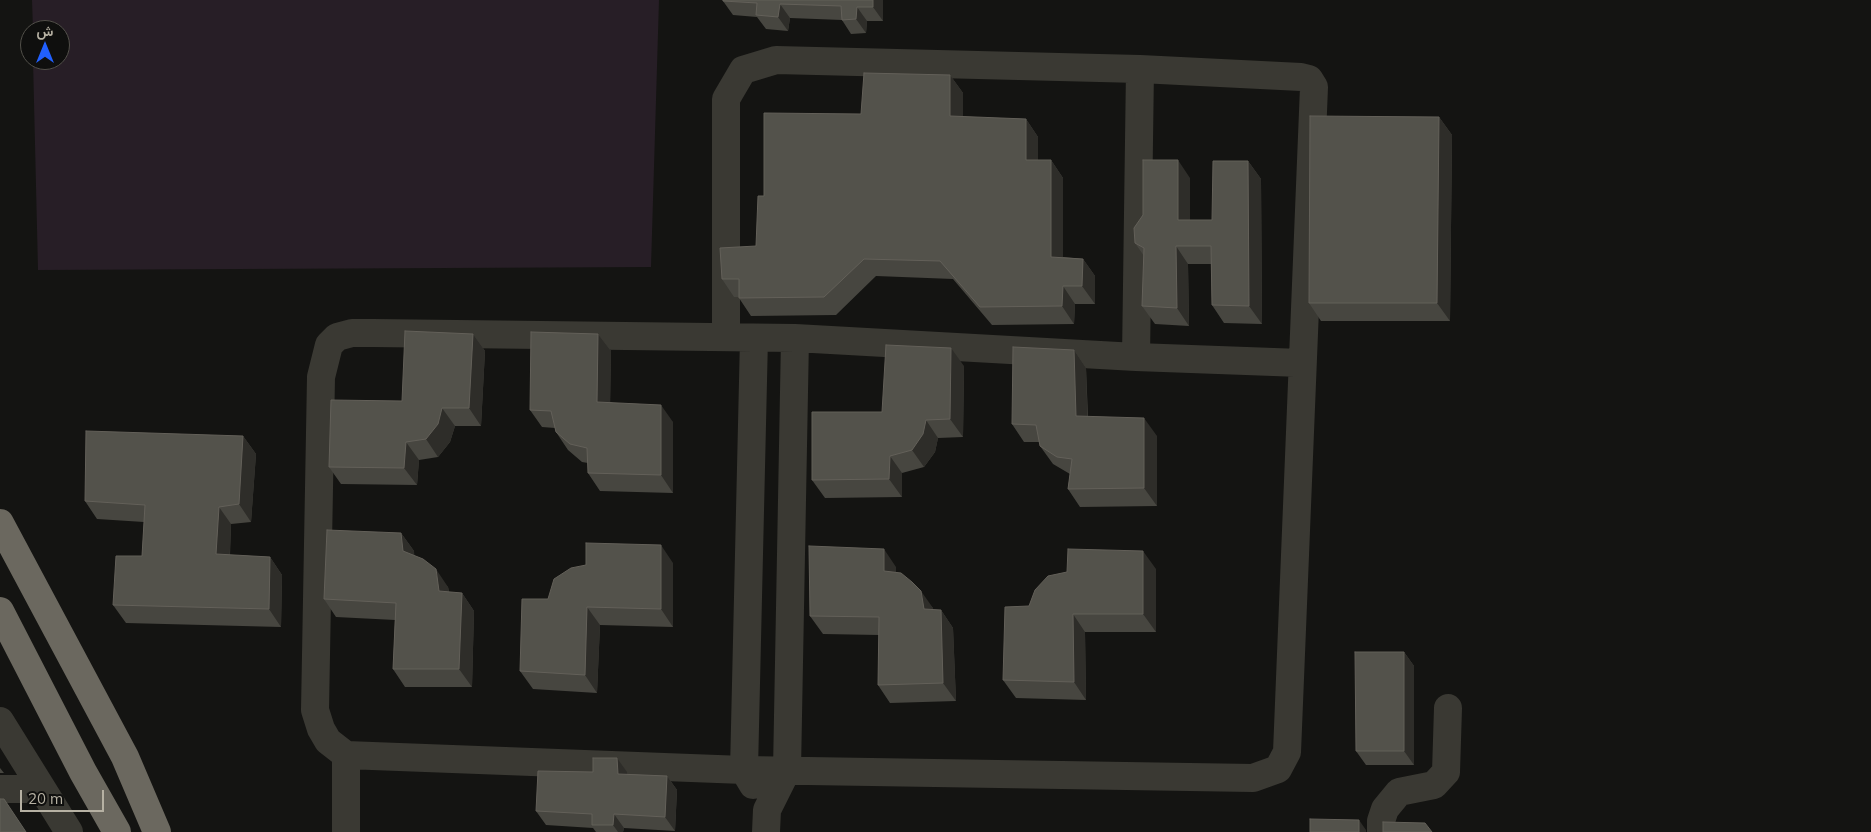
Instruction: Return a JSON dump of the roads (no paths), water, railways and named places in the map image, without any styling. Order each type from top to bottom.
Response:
[{"type":"highway","points":[[0,523],[125,757],[156,832]]},
{"type":"highway","points":[[0,611],[83,772],[117,832]]},
{"type":"street","points":[[726,336],[726,99],[743,70],[776,60],[1140,69],[1301,76],[1309,79],[1314,87],[1301,364],[1287,752],[1278,769],[1253,778],[744,770],[346,755],[328,741],[321,729],[315,710],[321,377],[324,360],[333,341],[337,337],[352,333],[726,336],[1301,364]]},
{"type":"street","points":[[1136,357],[1140,69]]},
{"type":"street","points":[[754,338],[744,770],[767,821]]},
{"type":"street","points":[[767,821],[787,770],[796,338]]},
{"type":"street","points":[[1381,832],[1381,821],[1385,809],[1399,792],[1434,785],[1446,772],[1448,708]]},
{"type":"street","points":[[0,721],[40,789],[69,832]]},
{"type":"street","points":[[346,755],[346,832]]},
{"type":"street","points":[[0,789],[40,789]]}]
